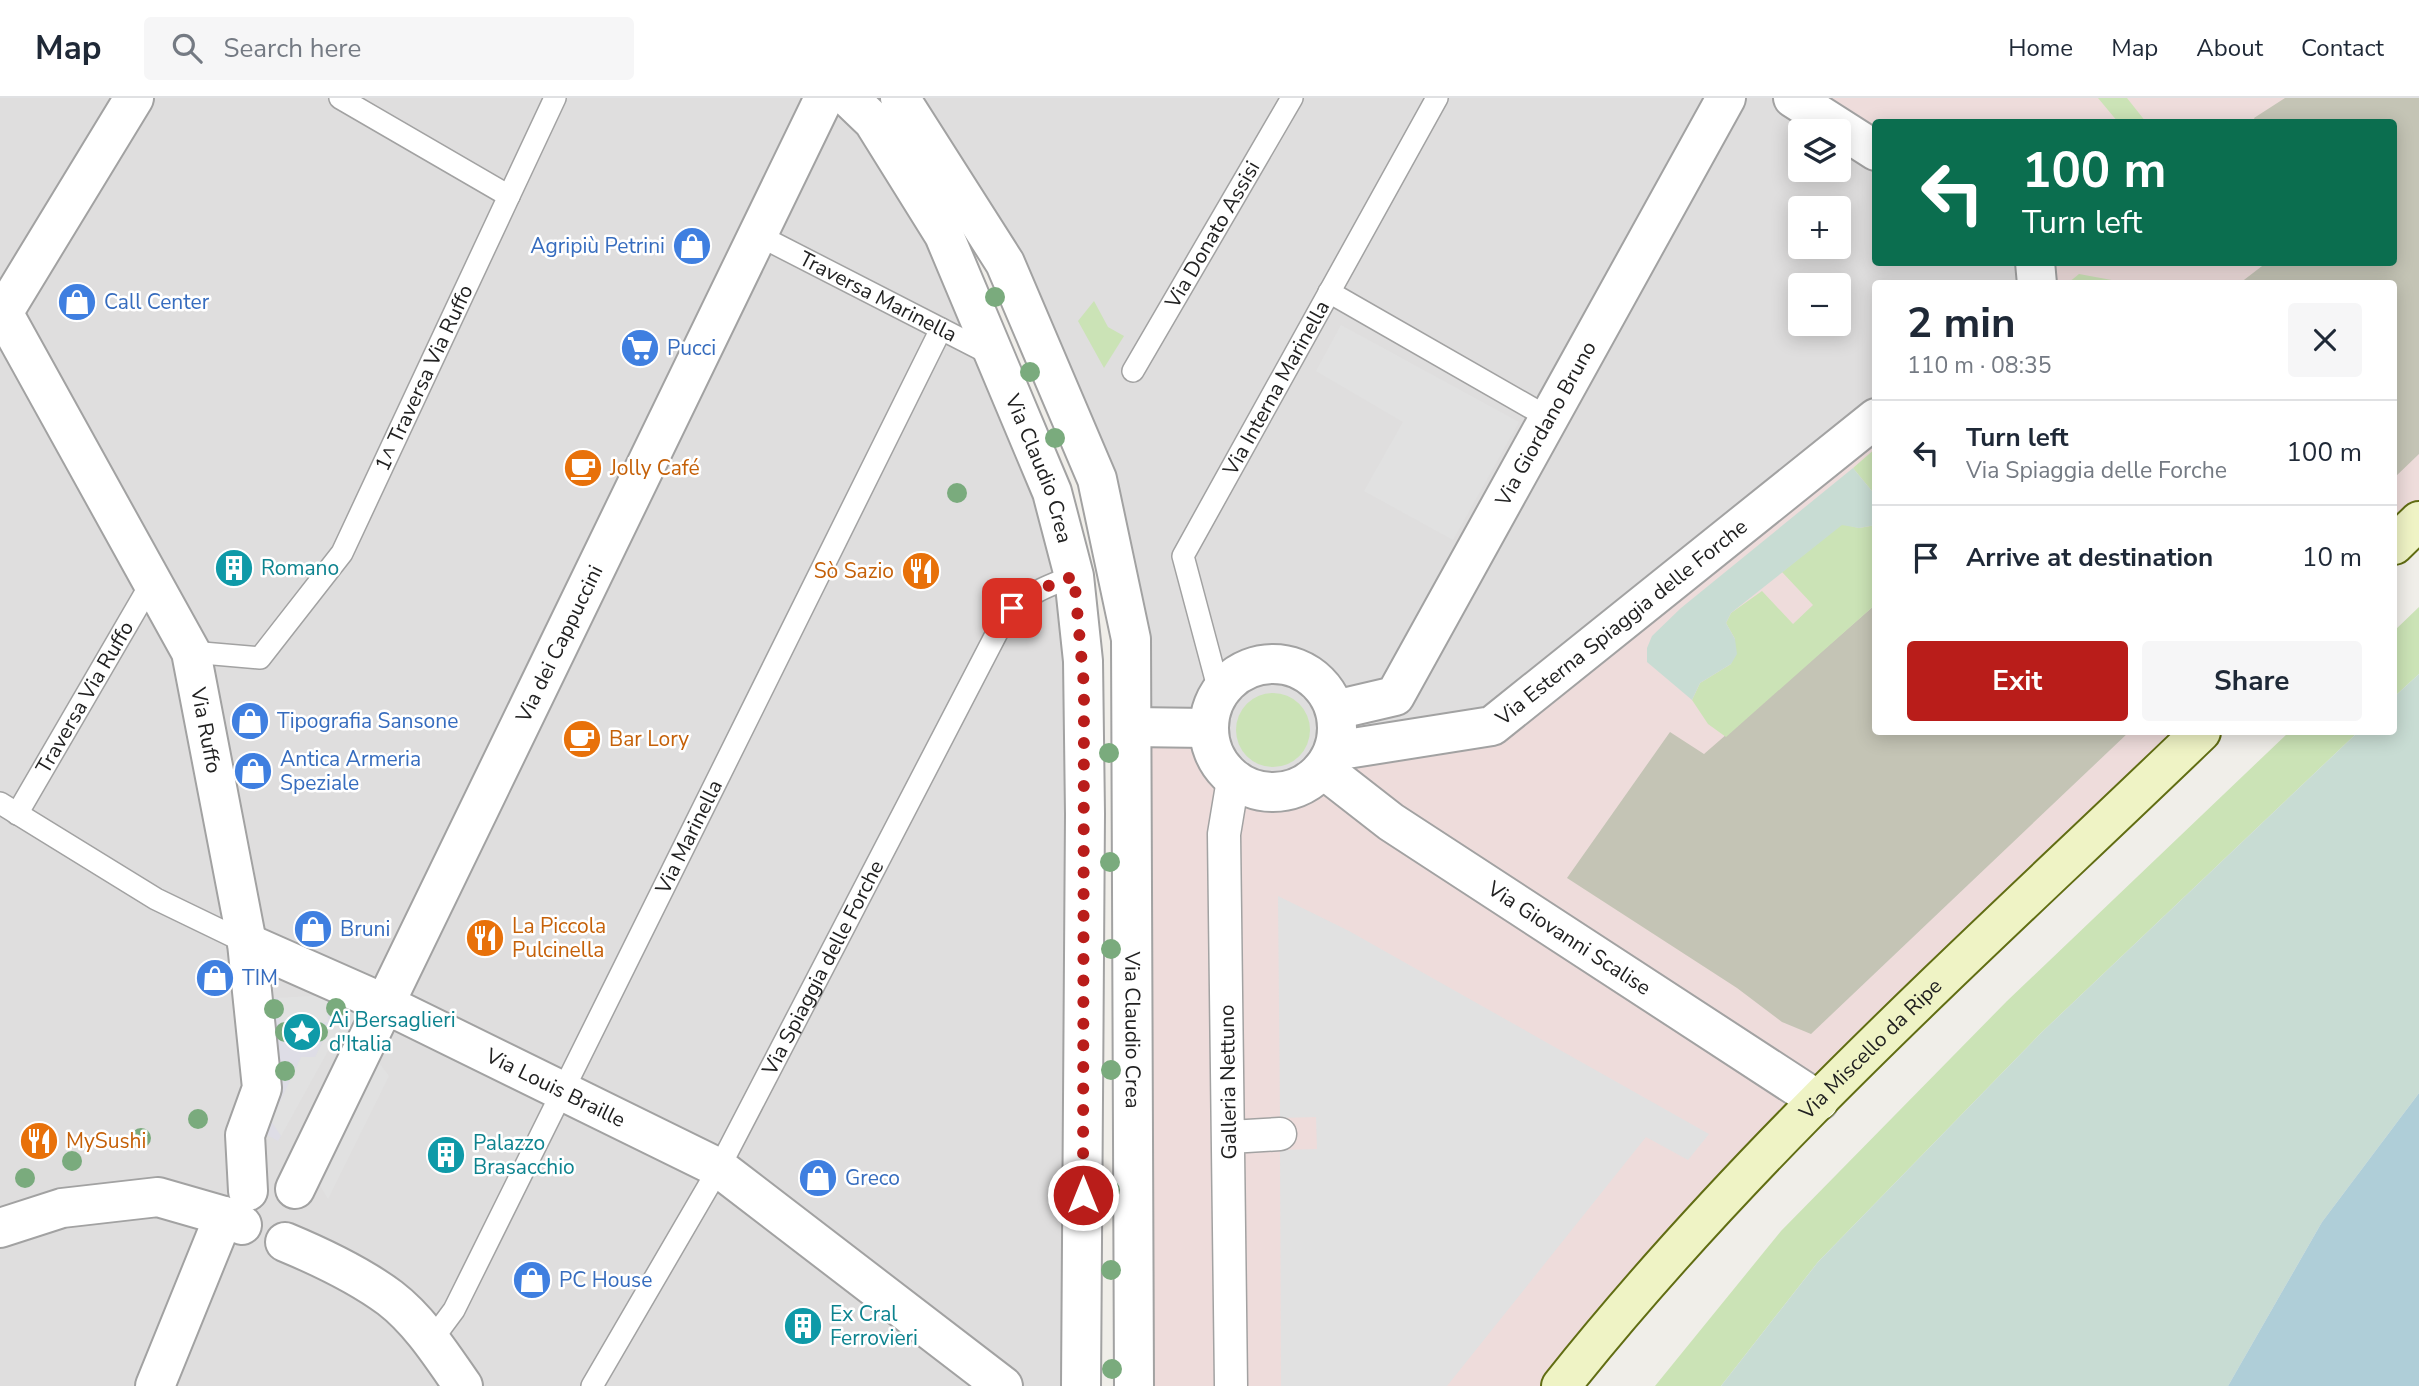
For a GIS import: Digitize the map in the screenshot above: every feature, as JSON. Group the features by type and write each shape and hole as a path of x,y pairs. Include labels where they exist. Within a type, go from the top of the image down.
{"main road":[{"path":"2397,542 2419,521"},
{"name":"Via Miscello da Ripe","path":"1561,1386 1612,1322 1726,1196 1818,1101 2198,735"}],"street":[{"path":"1,313 134,98"},
{"name":"Via dei Cappuccini","path":"295,1189 824,98"},
{"name":"Via Claudio Crea","path":"849,98 873,121 944,235 1052,492 1074,576 1083,661 1085,814 1081,1386"},
{"name":"Via Claudio Crea","path":"900,98 1005,263 1097,479 1131,639 1134,1386"},
{"name":"Via Giordano Bruno","path":"1335,710 1395,696 1726,98"},
{"path":"1793,98 1872,147"},
{"name":"Via Ruffo","path":"1,313 191,652 247,943 262,1088 245,1135 238,1211"},
{"name":"Via Esterna Spiaggia delle Forche","path":"1328,760 1492,726 1872,421"},
{"path":"1273,663 1295,667 1310,675 1326,691 1335,710 1338,729 1328,760 1306,784 1276,793 1253,791 1233,780 1214,758 1207,728 1212,705 1220,691 1236,674 1257,665 1273,663"},
{"path":"1132,727 1207,728"},
{"name":"Via Giovanni Scalise","path":"1328,760 1391,822 1818,1101"},
{"name":"Galleria Nettuno","path":"1231,1386 1230,1137 1224,834 1233,780"},
{"name":"Via Louis Braille","path":"247,943 385,1004 719,1168 1003,1386"},
{"path":"1230,1137 1280,1134"},
{"path":"0,1228 62,1208 158,1197 238,1211 257,1241 271,1244 285,1242 296,1234 304,1217 302,1201 295,1189 272,1180 256,1184 238,1211 155,1386"},
{"path":"285,1242 325,1259 391,1299 431,1341 463,1386"}],"lane":[{"path":"340,98 509,196 555,98"},
{"name":"Via Donato Assisi","path":"1133,371 1292,98"},
{"name":"Via Interna Marinella","path":"1220,691 1183,556 1437,98"},
{"name":"1^ Traversa Via Ruffo","path":"191,652 260,658 342,554 509,196"},
{"name":"Traversa Marinella","path":"758,235 996,358"},
{"path":"1329,292 1549,418"},
{"name":"Via Marinella","path":"431,1341 454,1310 940,329"},
{"name":"Via Spiaggia delle Forche","path":"592,1386 719,1168 1002,623 1012,608 1028,595 1074,576"},
{"name":"Traversa Via Ruffo","path":"9,809 153,580"},
{"name":"Via Louis Braille","path":"9,809 156,899 247,943"}],"shaded area":[{"path":"0,98 849,98 873,121 1074,576 1081,1386 0,1386"},
{"path":"900,98 1793,98 1826,119 1788,119 1788,182 1851,182 1851,135 1872,148 1872,266 2035,266 2037,280 1872,280 1872,421 1492,726 1276,794 1253,791 1132,727 1097,479"},
{"path":"1793,98 2419,98 2419,521 2397,542 2397,280 2037,280 2035,266 2397,266 2397,119 1872,119 1872,148 1851,135 1851,119 1826,119"},
{"path":"2285,98 2419,98 2419,454 2397,475 2397,280 2244,280 2262,266 2397,266 2397,119 2254,118"},
{"path":"1341,325 1519,422 1453,540 1364,491 1403,422 1316,371"},
{"path":"1872,421 1872,735 2198,735 1561,1386 1134,1386 1132,727 1207,728 1214,758 1233,780 1253,791 1276,794 1306,784 1323,769 1492,726"},
{"path":"1872,607 1872,735 2126,735 1811,1034 1782,1022 1737,988 1567,878 1670,732 1704,754"},
{"path":"1278,896 1349,931 1709,1134 1688,1160 1646,1137 1447,1386 1281,1386 1280,1150 1317,1149 1316,1117 1280,1118"},
{"path":"327,995 329,1022 280,1025 278,998"},
{"path":"327,995 348,1008 348,1012 345,1020 334,1018 315,1057 301,1057 271,1121 281,1136 278,1141 261,1132 269,999 278,998 280,1025 328,1022"},
{"path":"335,1018 345,1020 281,1136 270,1122 301,1057 315,1057"},
{"path":"373,1055 389,1076 328,1199 314,1175"}],"green space":[{"path":"2098,98 2127,98 2144,119 2116,119"},
{"path":"2079,274 2112,280 2072,280"},
{"path":"1094,301 1108,327 1124,336 1104,368 1078,321"},
{"path":"1872,451 1872,491 1853,468"},
{"path":"1853,468 1872,491 1872,526 1859,528 1842,525 1731,613 1726,623 1735,639 1737,654 1731,664 1700,683 1692,700 1647,662 1647,648 1652,636 1681,608"},
{"path":"1842,524 1859,528 1872,526 1872,608 1726,737 1708,724 1692,700 1700,683 1731,664 1735,639 1726,623 1731,613 1762,591 1793,624 1813,605 1782,572"},
{"path":"2419,607 2419,674 2397,694 2397,628"},
{"path":"2419,674 2419,1093 2322,1222 2228,1386 1721,1386 1818,1262 2041,1033 2355,735 2397,735 2397,694"},
{"path":"1273,693 1287,696 1299,704 1307,716 1310,730 1307,744 1299,756 1287,764 1273,767 1259,764 1247,756 1239,744 1236,730 1239,716 1247,704 1259,696"},
{"path":"2286,735 2355,735 2041,1033 1818,1262 1721,1386 1655,1386 1781,1231 2007,1001"}],"water":[{"path":"2419,1093 2419,1386 2228,1386 2322,1222"}],"place":[{"name":"Agripiù Petrini","path":"692,246"},
{"name":"Call Center","path":"77,302"},
{"name":"Pucci","path":"640,348"},
{"name":"Jolly Café","path":"583,468"},
{"name":"Romano","path":"234,568"},
{"name":"Sò Sazio","path":"921,571"},
{"name":"Tipografia Sansone","path":"250,721"},
{"name":"Bar Lory","path":"582,739"},
{"name":"Antica Armeria Speziale","path":"253,771"},
{"name":"Bruni","path":"313,929"},
{"name":"La Piccola Pulcinella","path":"485,938"},
{"name":"TIM","path":"215,978"},
{"name":"Ai Bersaglieri d'Italia","path":"302,1032"},
{"name":"MySushi","path":"39,1141"},
{"name":"Palazzo Brasacchio","path":"446,1155"},
{"name":"Greco","path":"818,1178"},
{"name":"PC House","path":"532,1280"},
{"name":"Ex Cral Ferrovieri","path":"803,1326"}],"route":[{"path":"1012,608 1028,595 1074,576 1084,686 1083,1195"}]}
